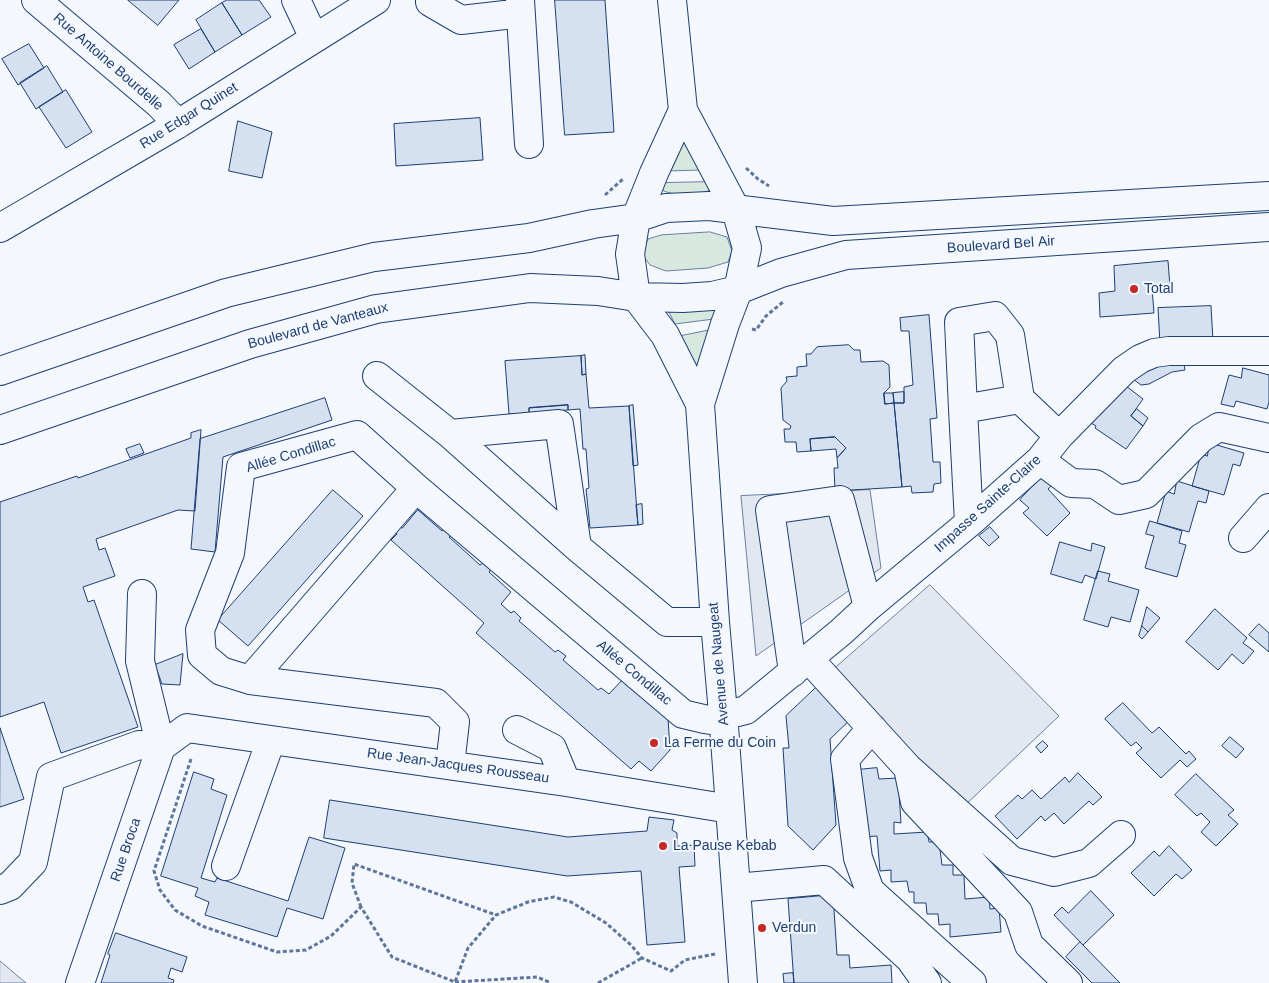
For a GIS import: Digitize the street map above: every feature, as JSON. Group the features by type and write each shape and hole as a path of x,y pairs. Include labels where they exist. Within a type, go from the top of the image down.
{"street":[{"name":"Rue Antoine Bourdelle","path":"36,0 159,104 178,124"},
{"path":"296,0 314,38"},
{"name":"Rue Edgar Quinet","path":"0,228 178,124 376,0"},
{"name":"Avenue de Naugeat","path":"672,0 683,110 736,210 748,248 738,290 700,404 743,983"},
{"path":"436,1 461,20 513,8 529,144"},
{"name":"Avenue de Naugeat","path":"683,110 636,218 630,254 636,296 665,335 700,404"},
{"path":"0,371 226,293 374,257 529,238 594,224 636,218 666,208 709,206 833,221 1269,196"},
{"name":"Boulevard Bel Air","path":"738,290 781,274 846,255 1269,227"},
{"name":"Boulevard de Vanteaux","path":"0,430 250,344 376,309 530,288 683,298 712,296 738,290"},
{"path":"969,523 959,322 995,316 1010,335 1020,399 1059,436"},
{"name":"Impasse Sainte-Claire","path":"724,718 746,710 969,523 1040,460 1059,436 1124,370 1140,359 1154,353 1169,351 1269,351"},
{"path":"377,376 450,434 577,547 667,622 715,622"},
{"path":"963,409 1020,399"},
{"path":"450,434 559,424 577,547"},
{"path":"1040,460 1071,483 1095,484 1119,500 1146,494 1201,438 1219,427 1269,438"},
{"name":"Allée Condillac","path":"450,765 455,722 436,703 250,680 221,671 202,655 200,630 230,553 241,468 357,435 416,488 683,714 704,719 724,718"},
{"path":"250,680 416,488"},
{"path":"868,607 840,500 770,510 801,665 872,728 908,768 1012,861 1054,872 1089,863 1121,835"},
{"path":"1243,538 1269,508"},
{"path":"142,594 140,661 161,746"},
{"path":"872,728 846,759 858,858 870,891 972,983"},
{"path":"0,890 10,886 33,862 51,778 139,745 161,746 194,729"},
{"name":"Rue Jean-Jacques Rousseau","path":"194,729 566,782 730,809"},
{"path":"517,730 552,748 566,782"},
{"path":"226,866 270,740"},
{"name":"Rue Broca","path":"80,983 161,746"},
{"path":"908,768 915,802 1018,912 1029,945 1068,983"},
{"path":"736,888 824,880 910,959 927,983"}],"path":[{"path":"756,330 766,316 784,301"},
{"path":"194,729 154,870 160,890 175,910 202,926 277,952 306,950 331,936 361,907"},
{"path":"496,915 354,864 352,882 361,907 392,957 455,982 537,977 551,983"},
{"path":"455,982 468,948 496,915 528,902 554,898 571,902 606,923 631,945 642,958 671,971 684,960 741,949"},
{"path":"598,983 642,958"}],"shaded area":[{"path":"680,127 700,170 666,171"},
{"path":"707,182 710,190 706,192 676,194 661,189 663,183"},
{"path":"710,232 727,237 732,251 728,262 708,268 666,271 650,265 642,254 648,239 661,235"},
{"path":"718,307 714,319 675,324 669,312"},
{"path":"711,330 702,368 693,368 681,336"},
{"path":"870,490 881,568 756,656 741,496"},
{"path":"930,585 1059,716 961,809 833,670"},
{"path":"0,961 26,983 0,983"}],"building":[{"path":"128,0 179,0 158,25"},
{"path":"227,0 259,0 271,17 242,35 222,3"},
{"path":"555,0 605,0 614,132 565,135"},
{"path":"222,3 242,35 215,52 196,20"},
{"path":"201,29 215,52 189,69 174,45"},
{"path":"29,44 44,68 18,85 2,59"},
{"path":"47,66 63,92 36,109 20,83"},
{"path":"66,90 92,132 66,148 39,107"},
{"path":"480,118 483,160 396,166 394,124"},
{"path":"238,121 272,132 262,178 229,171"},
{"name":"Total","path":"1168,261 1170,287 1152,288 1154,313 1100,317 1099,293 1115,291 1114,266"},
{"path":"1211,306 1213,341 1160,344 1158,308"},
{"path":"929,315 937,418 930,419 933,462 940,462 941,483 934,484 933,492 912,493 911,486 902,487 894,403 904,403 904,387 913,385 909,331 901,331 900,318"},
{"path":"849,345 854,350 860,350 861,362 883,361 889,365 890,387 884,393 885,404 894,403 902,487 835,491 834,468 838,468 837,458 846,448 835,437 810,439 811,451 797,452 796,442 785,442 784,429 790,429 791,426 783,420 781,388 787,381 786,377 797,376 797,367 807,366 806,354 811,354 817,347"},
{"path":"585,355 586,374 582,375 581,356"},
{"path":"581,356 582,375 586,374 589,408 629,406 638,525 590,528 586,489 589,488 586,449 583,449 580,409 568,410 568,405 529,408 529,413 509,414 505,361"},
{"path":"1183,358 1185,370 1172,372 1149,384 1141,385 1133,379 1159,360"},
{"path":"1243,368 1269,375 1269,402 1267,409 1236,401 1234,407 1221,404 1229,375 1241,378"},
{"path":"1126,386 1143,399 1131,416 1143,426 1126,449 1095,428 1096,426 1091,423"},
{"path":"904,392 904,403 894,403 893,393"},
{"path":"884,393 893,393 894,403 885,404"},
{"path":"325,398 332,420 223,457 215,552 191,549 200,439"},
{"path":"568,405 568,410 529,413 529,408"},
{"path":"633,405 638,465 633,466 629,406"},
{"path":"1137,409 1148,418 1143,426 1131,416"},
{"path":"201,430 195,511 178,510 96,539 99,550 105,548 115,576 83,587 88,602 94,600 138,727 61,753 44,702 0,717 0,502 77,476 78,478 191,438 191,433"},
{"path":"835,437 846,448 837,458 836,449 811,451 810,439"},
{"path":"1210,443 1244,453 1240,466 1233,464 1224,495 1192,486 1201,454 1207,456"},
{"path":"140,444 144,453 130,458 126,449"},
{"path":"1043,475 1053,484 1048,489 1070,513 1047,536 1023,513 1029,508 1020,500"},
{"path":"1177,481 1209,491 1206,503 1198,501 1189,532 1157,523 1166,491 1174,494"},
{"path":"333,490 363,516 248,646 218,620"},
{"path":"642,504 643,524 638,525 636,505"},
{"path":"418,510 442,531 444,528 452,535 449,537 480,565 483,563 491,569 489,572 511,592 501,604 511,613 514,611 521,618 519,621 555,652 558,650 566,656 563,660 598,690 601,688 609,694 624,678 668,718 670,750 651,771 639,761 631,769 476,633 484,623 391,540 397,534 395,531 400,526 402,528"},
{"path":"1150,521 1182,531 1179,543 1186,545 1177,577 1145,568 1154,536 1146,534"},
{"path":"990,527 999,537 989,546 979,536"},
{"path":"1060,542 1091,551 1092,543 1105,547 1096,579 1085,575 1082,583 1051,574"},
{"path":"1098,571 1110,574 1108,581 1139,590 1130,622 1111,617 1108,627 1084,620"},
{"path":"1147,607 1160,618 1148,632 1142,626"},
{"path":"1215,609 1247,638 1243,643 1254,651 1243,664 1232,654 1218,670 1186,642"},
{"path":"1259,624 1269,633 1269,652 1249,635"},
{"path":"1142,626 1148,632 1142,639 1139,636"},
{"path":"183,654 180,685 162,684 155,665"},
{"path":"820,684 853,717 830,739 836,825 813,850 788,826 783,748 789,748 786,716"},
{"path":"1123,703 1152,733 1159,727 1186,754 1189,751 1196,759 1187,767 1180,760 1161,778 1136,753 1142,748 1136,742 1131,746 1105,719"},
{"path":"0,728 24,799 0,807"},
{"path":"1230,737 1244,749 1236,758 1222,746"},
{"path":"1043,741 1048,746 1041,753 1036,747"},
{"path":"877,768 879,779 898,778 901,823 894,822 894,834 927,832 929,842 939,842 942,865 953,865 953,875 964,875 965,899 989,897 990,909 999,908 1001,932 950,937 950,924 939,925 938,914 927,914 926,903 914,903 914,892 909,892 907,881 891,882 891,870 880,871 877,836 862,837 857,770"},
{"path":"194,772 214,779 211,789 227,795 201,878 215,882 217,878 288,901 309,837 345,848 323,919 287,908 277,937 205,915 209,902 195,896 198,888 161,876"},
{"path":"1078,773 1102,797 1093,805 1089,801 1064,824 1054,813 1045,821 1041,816 1017,839 995,816 1018,795 1022,799 1032,790 1041,799 1065,777 1069,782"},
{"path":"1196,774 1234,810 1228,815 1238,824 1216,846 1201,832 1210,822 1201,813 1197,816 1175,795"},
{"path":"330,800 568,837 647,831 649,817 674,820 672,830 677,833 677,846 694,845 695,866 679,867 685,942 647,945 641,871 567,876 324,838"},
{"path":"1169,846 1192,870 1182,879 1176,874 1154,896 1131,873 1154,851 1159,856"},
{"path":"1091,891 1114,915 1083,945 1054,915 1062,907 1068,913"},
{"path":"833,895 837,955 849,955 850,968 891,965 892,983 794,983 788,899"},
{"path":"116,933 187,957 182,972 171,968 168,978 174,980 173,983 101,983 110,955 108,954"},
{"path":"1080,942 1120,983 1092,983 1066,957"},
{"path":"793,973 794,983 784,983 783,974"}],"place":[{"name":"Total","path":"1134,289"},
{"name":"La Ferme du Coin","path":"654,743"},
{"name":"La Pause Kebab","path":"663,846"},
{"name":"Verdun","path":"762,928"}]}
